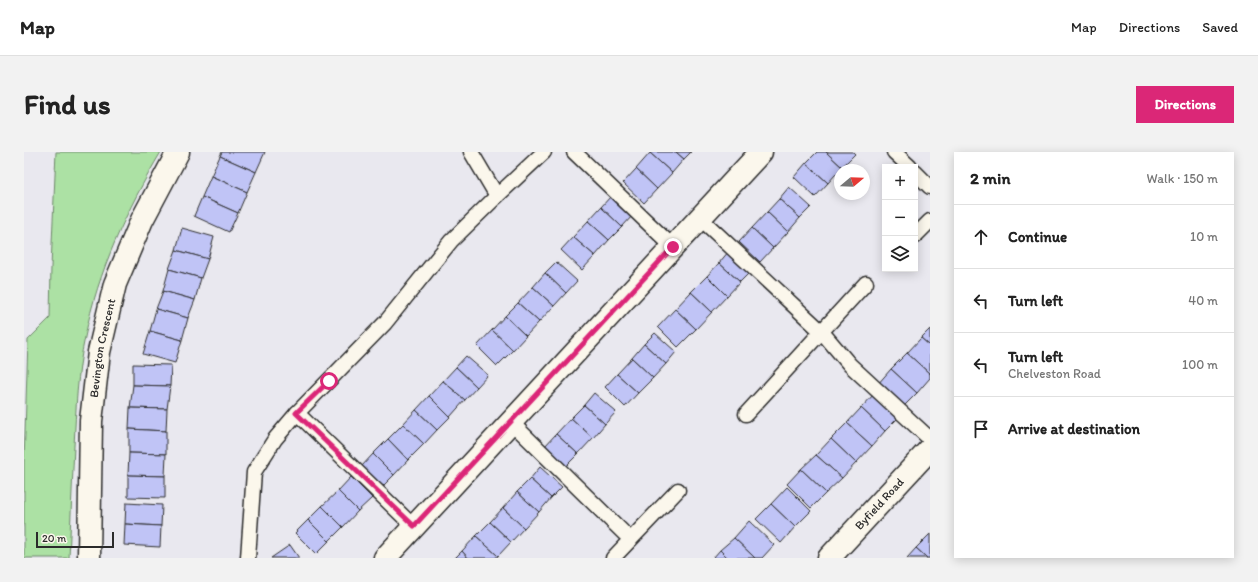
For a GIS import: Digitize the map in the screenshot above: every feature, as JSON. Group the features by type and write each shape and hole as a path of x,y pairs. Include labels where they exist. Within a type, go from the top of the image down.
{"street":[{"name":"Bevington Crescent","path":"89,558 91,421 98,352 115,284 142,220 178,152"},
{"path":"385,558 761,152"},
{"name":"Byfield Road","path":"829,558 930,449"}],"lane":[{"path":"471,152 497,196"},
{"path":"248,558 254,472 275,439 296,413 385,323 451,241 544,152"},
{"path":"574,152 673,247"},
{"path":"894,152 907,164"},
{"path":"918,175 930,187"},
{"path":"700,218 822,332 850,365 930,439"},
{"path":"918,233 930,221"},
{"path":"746,414 866,283"},
{"path":"296,413 414,526"},
{"path":"511,422 630,539"},
{"path":"613,558 678,490"}],"green space":[{"path":"56,152 161,152 125,218 115,241 98,288 85,337 80,364 76,405 69,558 24,558 24,463 28,340 50,318"}],"building":[{"path":"222,152 265,152 256,172 220,156"},
{"path":"676,152 684,159 672,173 650,153"},
{"path":"676,152 691,152 684,159"},
{"path":"817,152 826,152 839,164 834,164 834,176 828,183 806,163"},
{"path":"826,152 853,152 855,154 845,164 839,164"},
{"path":"650,153 672,173 657,189 636,169"},
{"path":"220,156 256,172 247,192 211,176"},
{"path":"806,163 828,183 815,197 794,177"},
{"path":"636,169 657,189 644,203 623,183"},
{"path":"211,176 247,192 238,213 202,197"},
{"path":"789,187 811,207 800,218 779,199"},
{"path":"611,196 633,215 622,227 601,207"},
{"path":"202,197 238,213 229,232 194,216"},
{"path":"779,199 800,218 788,232 767,212"},
{"path":"601,207 622,227 609,240 588,221"},
{"path":"767,212 788,232 773,248 752,228"},
{"path":"588,221 609,240 595,256 573,237"},
{"path":"182,228 214,237 208,259 176,250"},
{"path":"752,228 773,248 760,262 739,242"},
{"path":"573,237 595,256 582,270 561,250"},
{"path":"176,250 208,259 201,278 169,269"},
{"path":"729,251 751,271 740,282 719,263"},
{"path":"556,262 577,281 566,293 545,273"},
{"path":"719,263 740,282 727,296 707,276"},
{"path":"169,269 201,278 195,300 163,291"},
{"path":"545,273 566,293 554,306 533,287"},
{"path":"707,276 727,296 712,312 691,292"},
{"path":"533,287 554,306 539,322 518,303"},
{"path":"163,291 195,300 188,318 156,309"},
{"path":"691,292 712,312 696,329 675,309"},
{"path":"518,303 539,322 526,336 505,316"},
{"path":"156,309 188,318 182,340 150,331"},
{"path":"675,309 696,329 678,347 658,327"},
{"path":"505,316 526,336 513,350 492,330"},
{"path":"930,329 930,346 921,338"},
{"path":"492,330 513,350 497,366 477,346"},
{"path":"150,331 182,340 175,363 143,354"},
{"path":"655,333 676,352 666,364 644,344"},
{"path":"921,338 930,346 930,374 907,353"},
{"path":"644,344 666,364 653,378 632,358"},
{"path":"907,353 930,374 930,378 917,393 891,369"},
{"path":"466,356 488,375 477,387 456,367"},
{"path":"632,358 653,378 638,393 617,374"},
{"path":"133,364 171,365 170,386 133,385"},
{"path":"456,367 477,387 465,400 443,381"},
{"path":"891,369 917,393 902,408 877,385"},
{"path":"617,374 638,393 625,407 605,387"},
{"path":"443,381 465,400 450,417 429,396"},
{"path":"133,385 170,386 167,409 130,408"},
{"path":"594,393 616,412 605,424 584,405"},
{"path":"875,393 900,416 885,431 861,408"},
{"path":"429,396 450,417 437,430 416,410"},
{"path":"584,405 605,424 593,438 571,418"},
{"path":"130,408 167,409 166,431 129,429"},
{"path":"861,408 885,431 872,446 847,423"},
{"path":"416,410 437,430 424,444 403,424"},
{"path":"571,418 593,438 578,454 556,434"},
{"path":"847,423 872,446 856,463 831,439"},
{"path":"403,424 424,444 408,460 388,439"},
{"path":"129,429 166,431 166,454 129,453"},
{"path":"556,434 578,454 565,467 544,447"},
{"path":"388,439 408,460 394,475 373,454"},
{"path":"831,439 856,463 842,478 816,455"},
{"path":"129,453 166,454 165,476 128,475"},
{"path":"373,454 394,475 382,487 361,467"},
{"path":"816,455 842,478 826,493 801,469"},
{"path":"540,467 562,487 551,498 530,479"},
{"path":"801,469 826,493 811,508 787,484"},
{"path":"128,475 165,476 165,498 128,497"},
{"path":"351,477 372,498 358,511 338,491"},
{"path":"530,479 551,498 539,512 517,492"},
{"path":"787,487 811,511 795,527 771,504"},
{"path":"338,491 358,511 343,527 322,506"},
{"path":"517,492 539,512 524,528 503,508"},
{"path":"126,503 162,505 161,526 125,524"},
{"path":"771,504 795,527 781,543 756,519"},
{"path":"322,506 343,527 329,541 308,520"},
{"path":"503,508 524,528 511,542 490,522"},
{"path":"308,520 329,541 316,554 295,533"},
{"path":"749,521 774,545 762,558 755,558 734,538"},
{"path":"490,522 511,542 498,556 476,536"},
{"path":"125,524 161,526 160,547 124,545"},
{"path":"930,534 930,558 927,558 916,548"},
{"path":"476,536 498,556 495,558 468,558 462,551"},
{"path":"734,538 755,558 728,558 720,550"},
{"path":"290,545 299,558 271,558"},
{"path":"916,548 927,558 907,558"},
{"path":"720,550 728,558 713,558"},
{"path":"462,551 468,558 455,558"}],"route":[{"path":"329,381 296,413 414,526 673,247"}]}
